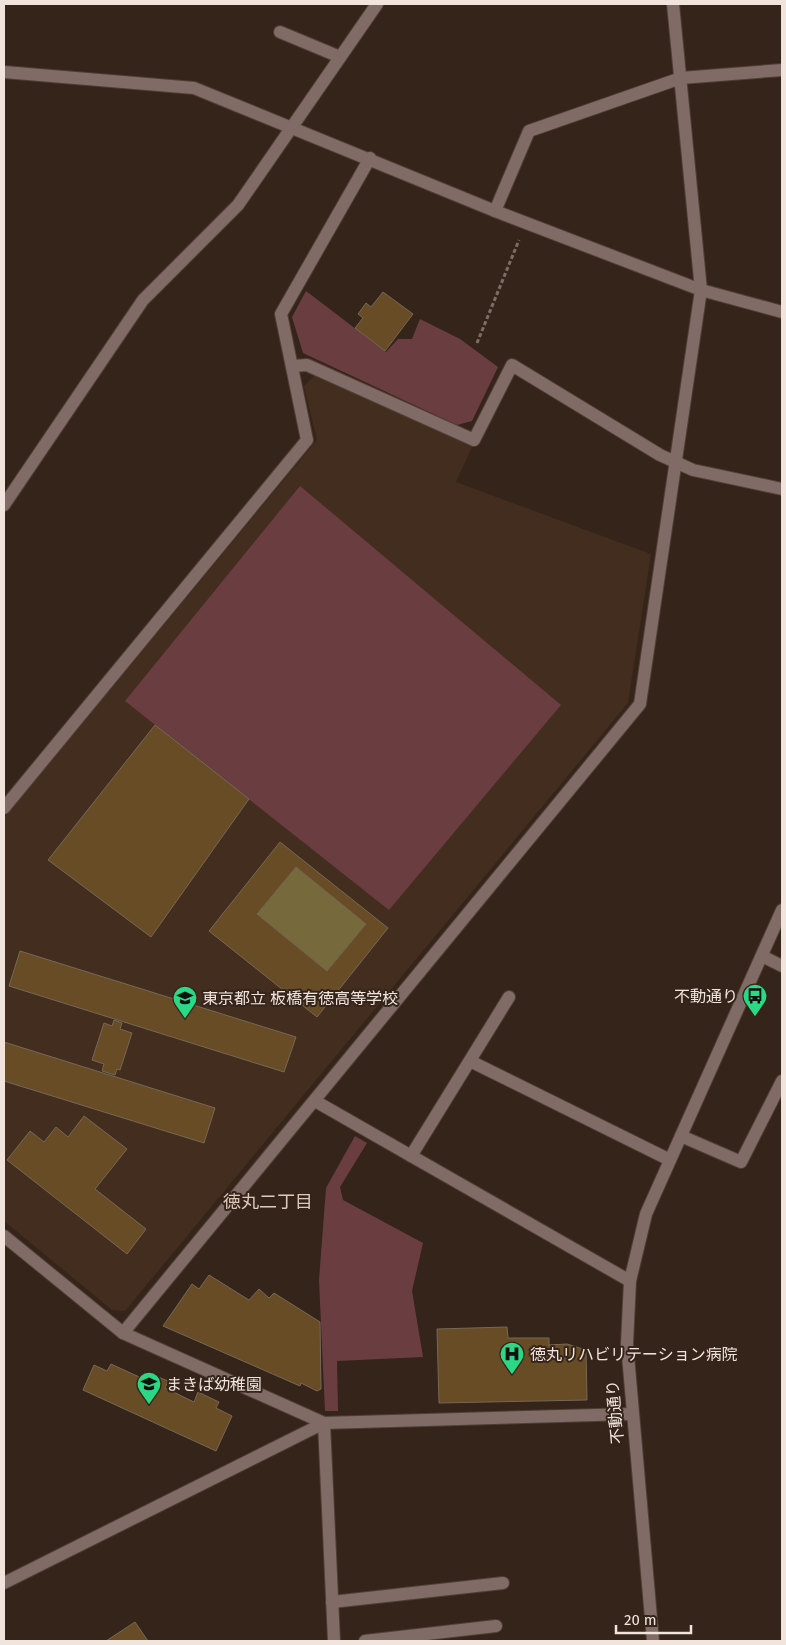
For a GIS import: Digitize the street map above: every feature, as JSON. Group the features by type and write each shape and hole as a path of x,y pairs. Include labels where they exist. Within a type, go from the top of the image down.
{"street":[{"path":"4,506 143,300 238,205 290,126 377,4"},
{"path":"123,1333 640,704 701,290 673,4"},
{"path":"280,32 340,57"},
{"path":"495,211 529,131 681,78 782,70"},
{"path":"4,72 194,88 370,158 525,223 701,290 782,312"},
{"path":"4,808 307,440 281,314 370,158"},
{"path":"292,366 307,365 474,440 512,365 675,462 693,470 782,488"},
{"name":"不動通り","path":"653,1641 631,1414 627,1344 630,1281 646,1214 782,910"},
{"path":"762,956 782,966"},
{"path":"411,1156 508,998"},
{"path":"470,1061 670,1160"},
{"path":"681,1136 741,1162 782,1081"},
{"path":"315,1101 630,1281"},
{"path":"4,1236 123,1333 324,1423"},
{"path":"4,1581 324,1423 631,1414"},
{"path":"324,1423 334,1641"},
{"path":"332,1602 503,1583"},
{"path":"365,1641 496,1626"}],"path":[{"path":"477,343 525,223"}],"shaded area":[{"path":"306,291 386,352 398,339 412,339 420,319 460,339 498,367 472,421 457,425 303,353 292,317"},
{"name":"東京都立 板橋有徳高等学校","path":"316,374 472,447 456,482 651,554 628,703 125,1311 112,1310 4,1221 4,818 317,440 304,386"},
{"path":"300,486 561,705 389,910 125,701"},
{"path":"296,867 366,924 327,971 257,914"},
{"path":"355,1136 367,1143 340,1187 343,1200 423,1243 412,1291 423,1357 337,1361 338,1411 325,1411 319,1280 326,1188"}],"building":[{"path":"383,292 413,314 385,351 355,328 363,318 358,314 366,303 371,307"},
{"path":"155,725 249,799 151,937 48,860"},
{"path":"280,842 388,928 317,1017 209,931","holes":["296,867 366,924 327,971 257,914"]},
{"path":"20,951 296,1037 284,1072 9,986"},
{"path":"114,1020 122,1023 120,1029 132,1033 120,1070 117,1069 115,1075 102,1071 104,1064 92,1060 104,1023 112,1026"},
{"path":"4,1042 215,1108 204,1143 4,1081"},
{"path":"84,1116 127,1149 95,1189 146,1229 127,1254 7,1160 30,1131 44,1142 56,1127 68,1137"},
{"path":"209,1275 249,1300 259,1289 269,1298 274,1293 320,1322 321,1389 317,1391 301,1383 300,1386 163,1326 192,1284 199,1289"},
{"path":"507,1327 508,1338 549,1338 549,1345 567,1344 586,1350 587,1400 439,1403 437,1329"},
{"path":"111,1364 148,1381 151,1374 168,1381 165,1388 194,1402 198,1392 219,1402 216,1408 232,1416 216,1451 83,1390 94,1365 107,1371"},
{"path":"135,1622 148,1641 106,1641"}],"place":[{"name":"不動通り","path":"755,1017"},
{"name":"東京都立 板橋有徳高等学校","path":"185,1019"},
{"name":"徳丸リハビリテーション病院","path":"512,1375"},
{"name":"まきば幼稚園","path":"149,1405"}],"district":[{"name":"徳丸二丁目","path":"268,1202"}]}
